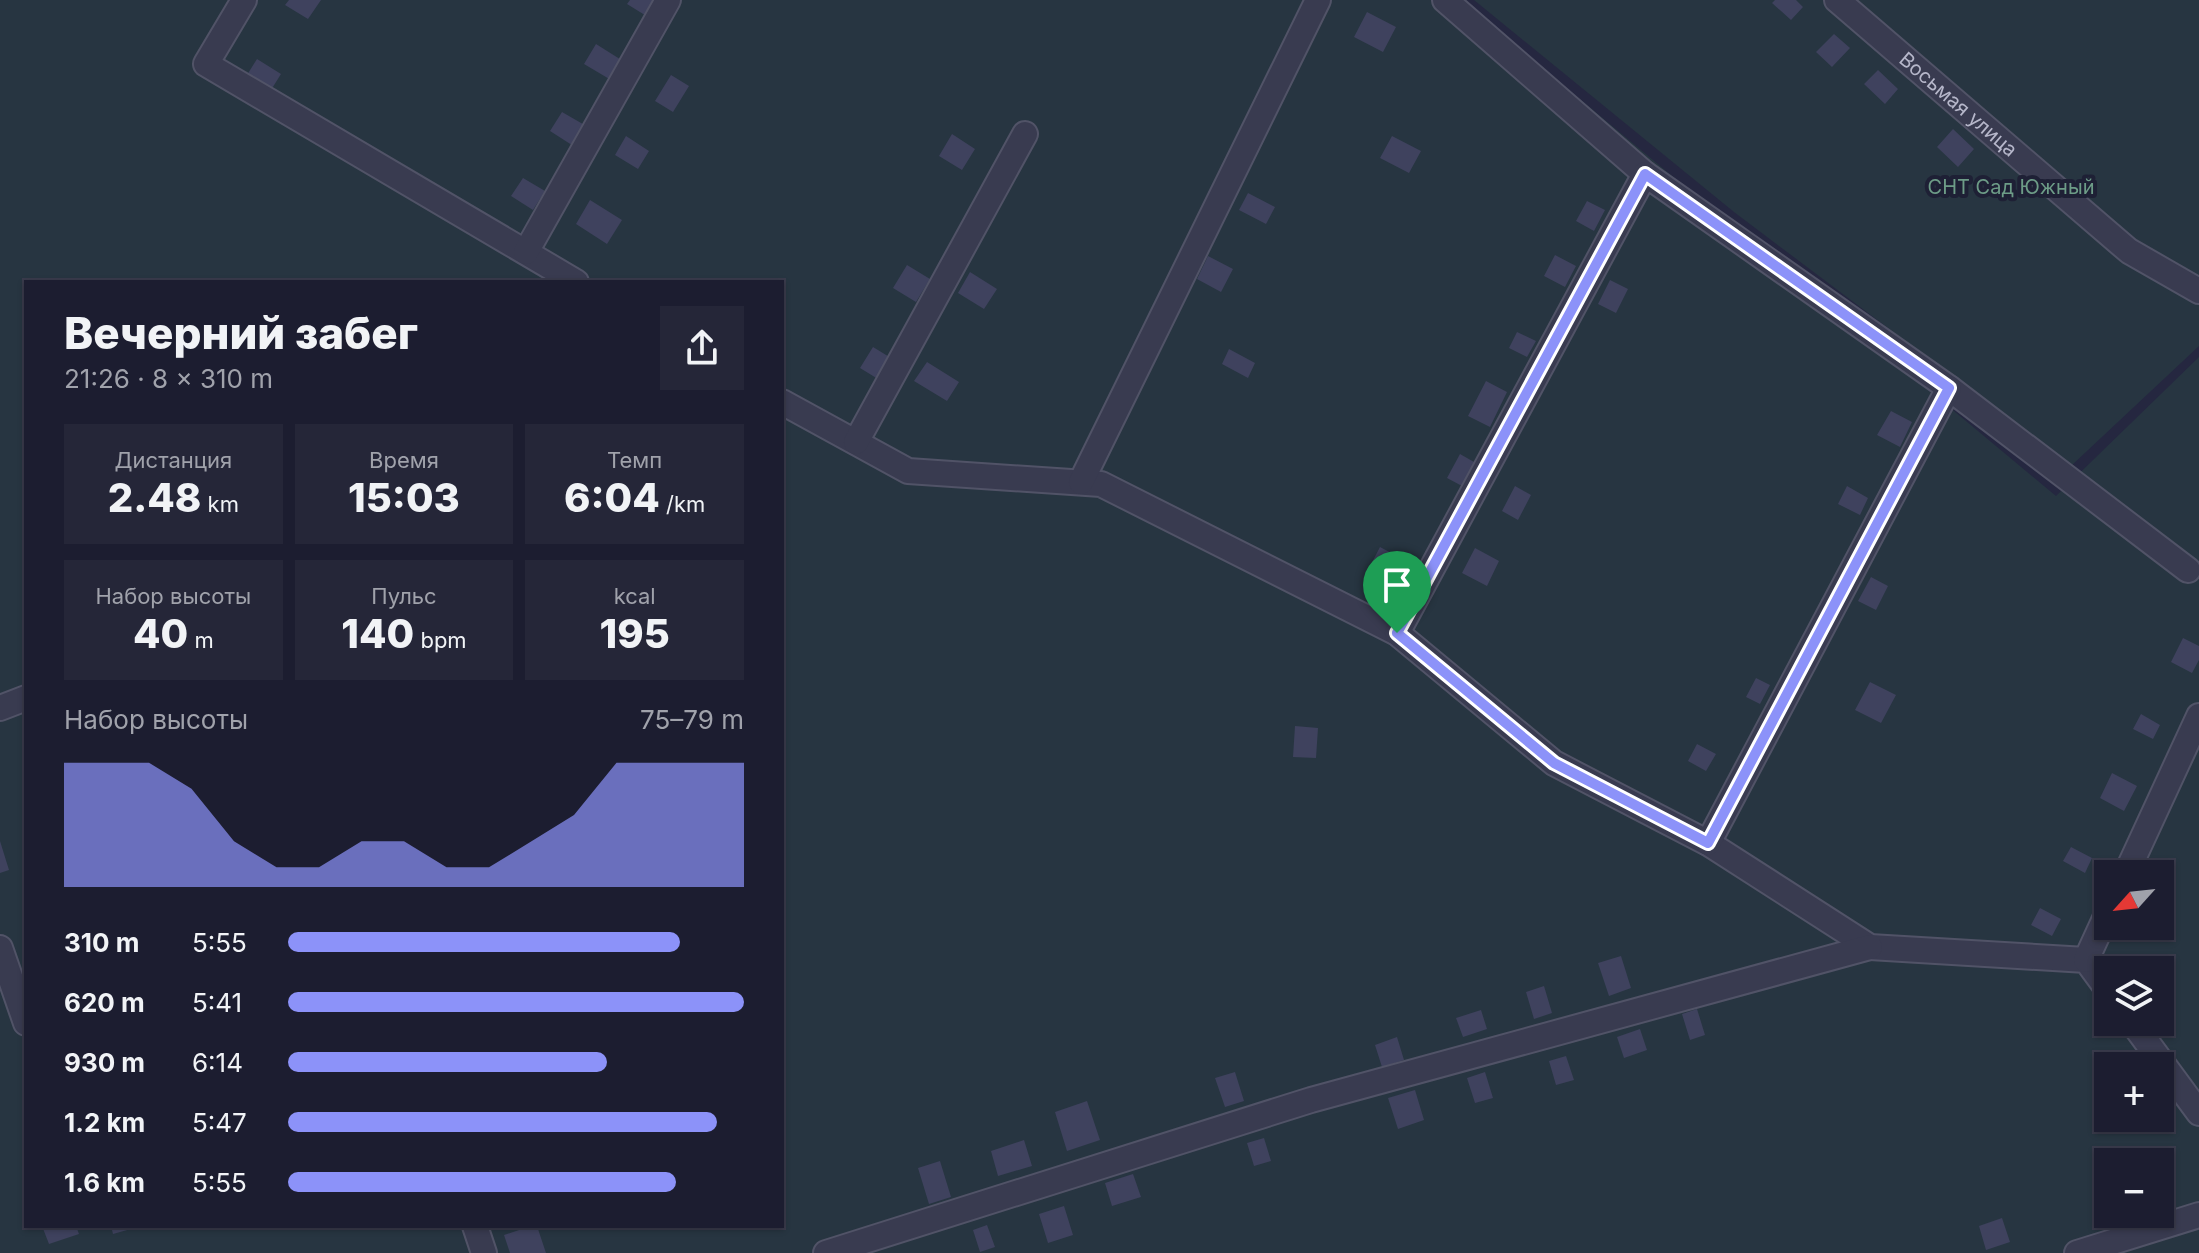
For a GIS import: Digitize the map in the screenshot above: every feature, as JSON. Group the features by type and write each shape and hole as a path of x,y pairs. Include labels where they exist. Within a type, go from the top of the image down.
{"street":[{"path":"244,0 206,64 573,280"},
{"path":"526,252 668,0"},
{"path":"1081,482 1318,0"},
{"path":"1445,0 1645,174 1949,388 2188,570"},
{"name":"Восьмая улица","path":"1837,0 2129,251 2199,291"},
{"path":"856,442 1025,134"},
{"path":"1397,633 1645,174"},
{"path":"1708,843 1949,388"},
{"path":"784,403 908,471 1101,484 1397,633 1554,763 1708,843 1870,947"},
{"path":"0,708 24,699"},
{"path":"2132,860 2199,716"},
{"path":"2086,960 2095,940"},
{"path":"826,1253 1311,1100 1870,947 2086,960"},
{"path":"0,948 24,1017"},
{"path":"2086,960 2094,971"},
{"path":"2142,1036 2199,1113"},
{"path":"2077,1253 2199,1215"},
{"path":"476,1228 484,1253"}],"green space":[{"path":"0,0 1461,0 2056,496 2199,357 2199,1253 0,1253"},
{"name":"СНТ Сад Южный","path":"1474,0 2199,0 2199,346 2071,466 1734,212"}],"building":[{"path":"289,0 321,0 308,19 285,5"},
{"path":"630,0 659,0 648,17 627,4"},
{"path":"1775,0 1796,0 1803,7 1791,20 1772,3"},
{"path":"1367,12 1396,27 1383,52 1354,37"},
{"path":"1834,34 1850,48 1832,67 1816,52"},
{"path":"596,44 623,61 611,80 584,64"},
{"path":"257,59 281,74 271,90 247,75"},
{"path":"1878,70 1898,89 1885,104 1864,84"},
{"path":"671,75 689,86 673,112 655,101"},
{"path":"562,112 588,127 575,147 550,131"},
{"path":"1953,129 1974,149 1958,167 1937,147"},
{"path":"952,134 975,149 962,170 939,156"},
{"path":"626,136 649,151 638,169 615,155"},
{"path":"1392,136 1421,151 1409,173 1380,158"},
{"path":"523,178 545,191 533,210 511,196"},
{"path":"1248,193 1275,207 1266,224 1239,210"},
{"path":"590,200 622,220 607,244 576,224"},
{"path":"1587,201 1605,210 1594,231 1576,221"},
{"path":"1555,255 1576,266 1565,287 1544,276"},
{"path":"1208,256 1233,269 1221,292 1197,279"},
{"path":"907,265 930,279 916,302 893,288"},
{"path":"970,272 997,289 984,309 958,293"},
{"path":"1610,280 1628,289 1616,313 1598,304"},
{"path":"1517,332 1536,341 1527,357 1509,348"},
{"path":"873,347 891,358 878,379 860,368"},
{"path":"1229,349 1255,363 1248,378 1222,364"},
{"path":"927,362 959,382 947,401 914,381"},
{"path":"1486,381 1507,392 1490,427 1468,416"},
{"path":"1891,411 1912,422 1900,447 1877,435"},
{"path":"1460,454 1474,462 1462,486 1447,478"},
{"path":"1515,486 1531,495 1518,520 1502,511"},
{"path":"1847,486 1868,498 1860,515 1838,504"},
{"path":"1380,547 1397,556 1383,584 1365,576"},
{"path":"1475,548 1499,561 1487,586 1462,573"},
{"path":"1871,577 1888,586 1876,610 1858,601"},
{"path":"2183,638 2199,646 2199,660 2192,673 2171,662"},
{"path":"1756,678 1770,685 1760,704 1746,697"},
{"path":"1870,682 1896,695 1881,723 1855,710"},
{"path":"2141,714 2160,725 2153,739 2133,729"},
{"path":"1295,726 1318,728 1316,758 1293,757"},
{"path":"1697,744 1716,754 1706,771 1688,761"},
{"path":"2112,773 2137,786 2124,811 2100,798"},
{"path":"0,841 9,870 0,873"},
{"path":"2071,847 2092,858 2085,873 2063,861"},
{"path":"2040,908 2061,919 2052,936 2031,925"},
{"path":"1621,956 1631,988 1609,996 1598,963"},
{"path":"1544,986 1552,1013 1534,1019 1526,992"},
{"path":"1697,1009 1705,1035 1690,1040 1682,1014"},
{"path":"1481,1010 1487,1029 1463,1037 1456,1018"},
{"path":"1640,1029 1647,1050 1624,1058 1617,1037"},
{"path":"1397,1037 1404,1060 1382,1067 1375,1045"},
{"path":"1566,1056 1574,1080 1556,1085 1549,1061"},
{"path":"1235,1072 1244,1101 1225,1107 1215,1078"},
{"path":"1485,1072 1493,1098 1475,1103 1467,1078"},
{"path":"1415,1090 1424,1120 1398,1129 1388,1098"},
{"path":"1087,1101 1100,1140 1067,1151 1055,1112"},
{"path":"1264,1138 1271,1161 1254,1166 1247,1143"},
{"path":"1024,1140 1032,1166 998,1176 991,1151"},
{"path":"940,1161 951,1197 929,1204 918,1168"},
{"path":"1133,1174 1141,1197 1112,1206 1105,1183"},
{"path":"1064,1206 1073,1235 1048,1243 1039,1214"},
{"path":"2002,1218 2010,1242 1986,1250 1979,1226"},
{"path":"987,1225 995,1247 980,1252 973,1230"},
{"path":"43,1228 77,1228 79,1234 49,1244"},
{"path":"112,1228 134,1228 113,1234"},
{"path":"525,1228 538,1228 546,1253 510,1253 504,1235"}],"route":[{"path":"1645,174 1949,388 1708,843 1554,763 1397,633 1645,174"}]}
